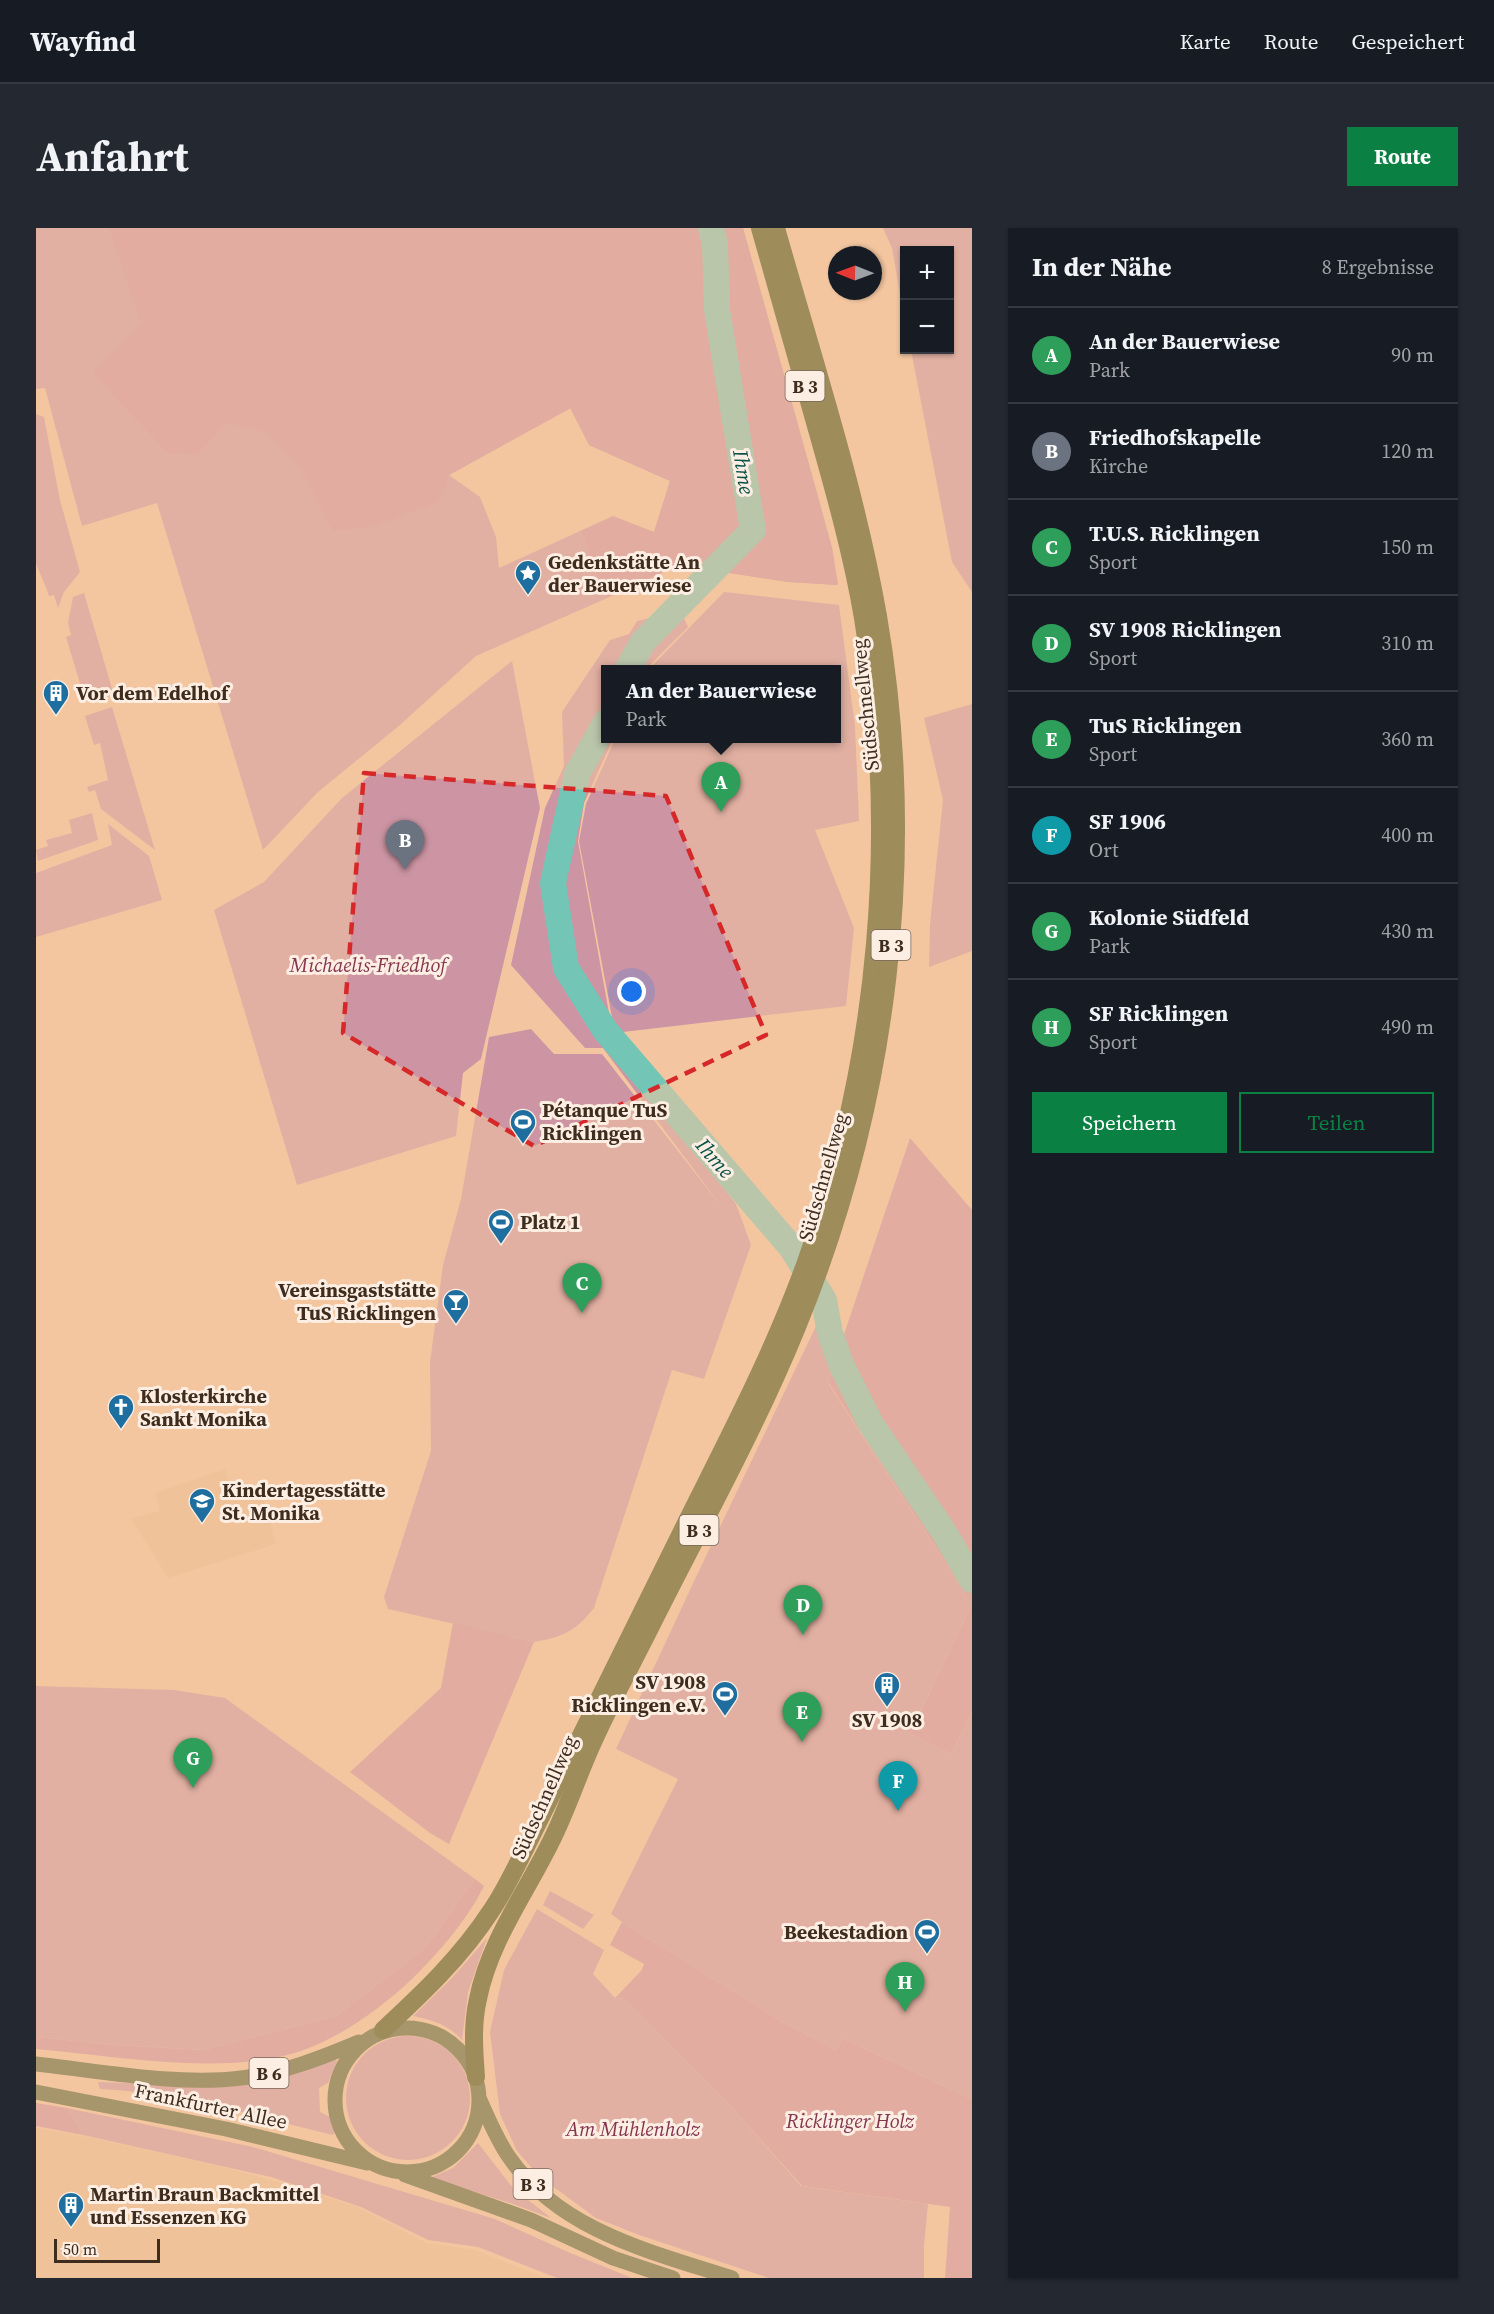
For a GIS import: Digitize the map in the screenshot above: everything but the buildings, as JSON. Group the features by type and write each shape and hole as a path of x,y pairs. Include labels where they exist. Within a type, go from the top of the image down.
{"highway":[{"name":"Südschnellweg","path":"760,228 855,543"},
{"name":"Südschnellweg","path":"476,2077 473,2043 478,1994 486,1967 510,1918 543,1860 596,1736 744,1441 813,1265 861,1055 876,941 879,887 879,778 870,616 855,543 776,228"},
{"name":"Südschnellweg","path":"376,2034 456,1958 493,1910 724,1445 792,1319"}],"main road":[{"name":"B 3","path":"396,2172 418,2172 438,2166 455,2154 469,2138 477,2118 479,2097 476,2077 467,2060 455,2045 439,2035 421,2029 376,2034 354,2050 343,2066 336,2084 335,2103 338,2122 347,2140 359,2154 375,2165 531,2220 613,2258 673,2278"},
{"name":"Frankfurter Allee","path":"36,2064 164,2078 239,2079 295,2067 376,2034"},
{"name":"Frankfurter Allee","path":"36,2092 226,2128 375,2165"},
{"name":"B 3","path":"479,2097 509,2158 524,2176 560,2207 592,2228 619,2240 732,2278"}],"highlighted area":[{"path":"364,773 666,796 766,1035 534,1146 343,1033"}],"shaded area":[{"name":"Kindertagesstätte St. Monika","path":"225,1469 232,1492 259,1484 276,1544 168,1578 131,1518 160,1511 155,1493"},
{"path":"36,2128 215,2165 293,2186 357,2207 427,2243 475,2250 545,2278 36,2278"}],"green space":[{"path":"36,228 743,228 832,548 838,585 788,582 729,573 701,561 686,562 656,575 654,532 670,481 589,445 570,408 449,475 480,497 496,537 499,568 580,531 605,599 476,656 400,725 318,792 263,850 157,503 82,526 45,388 36,389"},
{"path":"109,228 743,228 832,548 838,585 788,582 729,573 701,561 686,562 605,599 580,531 613,516 654,532 670,481 589,445 571,408 449,475 440,500 378,526 333,531 301,470 265,432 226,423 197,454 168,453 92,372 141,323"},
{"path":"883,228 972,228 972,592 952,562 912,354 954,354 954,246 900,246 900,294 892,248"},
{"path":"36,414 44,417 60,500 80,572 64,592 58,608 54,595 49,596 36,563"},
{"path":"724,592 839,605 855,726 859,821 815,830 854,928 846,1006 623,1032 613,1023 579,841 586,804 613,743 841,743 841,665 653,665"},
{"path":"84,593 113,692 85,700 66,637 71,635 68,623 73,597"},
{"path":"680,609 688,627 650,665 631,665 645,643"},
{"path":"665,615 639,642 625,665 601,665 601,721 573,774 549,883 563,969 610,1042 736,1204 751,1245 704,1379 672,1370 594,1608 575,1628 568,1632 534,1642 388,1609 384,1597 431,1451 430,1362 443,1265 461,1199 489,1037 531,1029 554,1054 602,1054 721,1206 603,1048 585,1048 511,965 545,808 564,766 562,712 610,640 629,634 637,621"},
{"name":"Michaelis-Friedhof","path":"512,661 540,808 481,1059 463,1073 456,1136 297,1185 214,910 264,882 342,798"},
{"path":"972,704 972,951 929,967 930,924 943,800 924,718"},
{"path":"112,707 155,850 101,809 95,790 89,792 87,787 108,780 100,743 94,745 85,716"},
{"path":"601,735 601,743 611,743 584,803 578,841 611,1024 621,1034 613,1038 569,966 556,882 580,774"},
{"path":"92,813 98,840 38,861 36,850 48,846 46,840 72,833 69,820"},
{"path":"108,824 149,856 162,900 36,937 36,873 112,845"},
{"path":"910,1138 972,1210 972,1604 828,1382"},
{"path":"817,1324 836,1356 828,1383 972,1604 910,1734 951,1754 972,1711 972,2099 842,2038 836,2050 786,2024 611,1914 678,1779 616,1749"},
{"path":"972,1604 972,1711 951,1754 910,1734"},
{"path":"453,1623 534,1642 449,1844 430,1833 350,1772 441,1688"},
{"path":"36,1686 174,1690 225,1698 475,1879 425,1948 336,2016 204,2050 115,2045 36,2037"},
{"path":"475,1879 484,1886 469,1912 452,1936 412,1979 373,2012 344,2031 314,2046 267,2059 235,2063 168,2062 36,2049 36,2037 115,2045 204,2050 336,2016 425,1948"},
{"path":"550,1891 594,1915 583,1929 543,1905"},
{"name":"Am Mühlenholz","path":"537,1909 604,1950 593,1974 615,1998 625,1999 735,2111 801,2186 928,2204 924,2278 769,2278 639,2235 596,2218 540,2177 517,2151 500,2114 490,2032 504,1970"},
{"name":"Ricklinger Holz","path":"622,1922 786,2024 836,2050 842,2038 972,2099 972,2278 945,2278 950,2207 802,2186 735,2111 625,1999 615,1998 641,1971 644,1964 610,1945"},
{"path":"487,1938 468,1992 462,2040 452,2030 440,2024 413,2016 453,1977"},
{"path":"408,2036 432,2041 452,2054 465,2074 470,2098 465,2122 452,2142 432,2155 408,2160 384,2155 364,2142 351,2122 346,2098 351,2074 364,2054 384,2041"},
{"path":"334,2059 337,2061 328,2083 319,2088 320,2112 330,2117 335,2132 333,2135 188,2100 100,2089 98,2082 214,2086"},
{"path":"36,2103 67,2108 83,2135 36,2126"},
{"path":"67,2108 253,2147 495,2219 632,2278 557,2278 478,2247 428,2240 361,2207 271,2177 83,2135"},
{"path":"478,2143 513,2188 551,2218 430,2178 453,2168"}],"waterway":[{"name":"Ihme","path":"630,665 643,642 753,530 717,310 715,245 711,228"},
{"name":"Ihme","path":"601,731 577,774 553,883 566,968 605,1030 791,1247 824,1300 830,1333 841,1364 871,1424 944,1532 972,1580"}],"place":[{"name":"Gedenkstätte An der Bauerwiese","path":"528,596"},
{"name":"Vor dem Edelhof","path":"56,716"},
{"name":"An der Bauerwiese","path":"721,812"},
{"name":"Friedhofskapelle","path":"405,870"},
{"name":"Pétanque TuS Ricklingen","path":"523,1145"},
{"name":"Platz 1","path":"501,1245"},
{"name":"T.U.S. Ricklingen","path":"582,1313"},
{"name":"Vereinsgaststätte TuS Ricklingen","path":"456,1325"},
{"name":"Klosterkirche Sankt Monika","path":"121,1430"},
{"name":"Kindertagesstätte St. Monika","path":"202,1524"},
{"name":"SV 1908 Ricklingen","path":"803,1635"},
{"name":"SV 1908","path":"887,1708"},
{"name":"SV 1908 Ricklingen e.V.","path":"725,1717"},
{"name":"TuS Ricklingen","path":"802,1742"},
{"name":"Kolonie Südfeld","path":"193,1788"},
{"name":"SF 1906","path":"898,1811"},
{"name":"Beekestadion","path":"927,1955"},
{"name":"SF Ricklingen","path":"905,2012"},
{"name":"Martin Braun Backmittel und Essenzen KG","path":"71,2228"}]}
